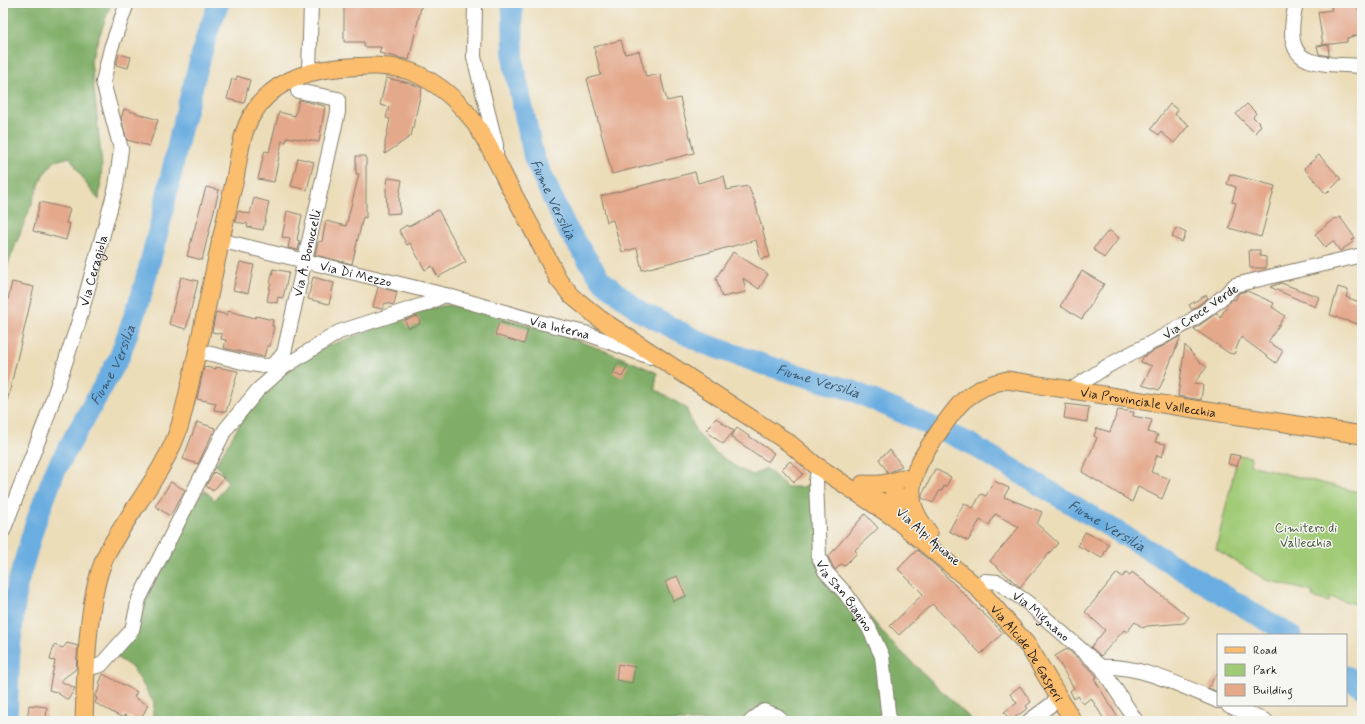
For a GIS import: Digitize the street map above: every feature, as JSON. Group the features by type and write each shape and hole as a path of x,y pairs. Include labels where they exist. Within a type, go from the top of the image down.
{"main road":[{"path":"84,721 86,669 90,626 98,579 105,559 168,452 179,428 196,352 203,328 220,240 238,165 240,146 251,116 274,89 309,72 368,67 388,67 415,73 441,87 471,118 496,160 558,279 572,296 600,319 796,449 842,483 891,510"},
{"name":"Via Provinciale Vallecchia","path":"920,463 948,419 964,400 990,383 1008,380 1362,435"},
{"name":"Via Alpi Apuane","path":"796,449 824,460 863,484 891,510 928,538 977,587"},
{"path":"863,484 879,485 894,482 920,463"},
{"path":"920,463 912,494 915,510 928,538"},
{"path":"891,510 894,482"},
{"path":"891,510 912,494"},
{"name":"Via Alcide De Gasperi","path":"977,587 1025,642 1073,721"}],"street":[{"name":"Via Ceragiola","path":"3,531 46,420 73,339 116,187 121,149 103,82 111,48 127,3"},
{"path":"309,72 311,3"},
{"path":"475,3 474,57 496,145 496,160"},
{"path":"1296,3 1291,27 1294,47 1301,55 1310,62 1319,64 1362,66"},
{"name":"Via A. Bonuccelli","path":"196,352 206,352 261,367 272,365 284,353 338,112 338,99 298,91"},
{"name":"Via Di Mezzo","path":"220,240 445,295"},
{"name":"Via Croce Verde","path":"1072,389 1106,367 1142,349 1190,320 1223,298 1235,285 1361,257"},
{"path":"86,669 101,665 132,630 139,599 225,430 258,390 284,367 339,332 426,304 445,295"},
{"name":"Via Interna","path":"445,295 539,322 585,333 672,366"},
{"name":"Via San Biagino","path":"819,467 816,481 819,557 825,571 846,594 869,628 882,656 889,721"},
{"name":"Via Mignano","path":"977,587 985,581 998,582 1028,603 1102,667 1136,721"},
{"path":"1102,667 1115,666 1149,674 1217,701"},
{"path":"1028,721 1060,698"},
{"path":"1230,706 1266,721"},
{"path":"751,721 764,711 778,716 781,721"}],"green space":[{"path":"3,3 111,3 91,60 102,166 99,200 89,188 70,157 55,161 43,175 3,277"},
{"path":"449,305 502,317 555,333 607,352 657,373 655,389 686,408 696,432 715,452 739,469 753,475 766,468 787,487 802,487 819,483 824,562 890,641 973,721 152,721 154,703 133,668 116,657 193,507 204,490 215,500 228,482 216,464 252,404 282,375 323,348 426,309"},
{"name":"Cimitero di Vallecchia","path":"1238,455 1251,457 1250,465 1362,493 1362,606 1330,597 1329,602 1312,597 1313,592 1266,580 1216,549"}],"building":[{"path":"344,3 422,3 409,60 379,53 381,47 364,47 364,42 344,42"},
{"path":"1330,3 1356,3 1362,18 1362,34 1347,38 1347,42 1323,45 1318,12 1332,10"},
{"path":"621,40 625,54 639,51 646,77 660,74 667,101 680,98 694,153 612,174 587,79 601,75 594,47"},
{"path":"1328,45 1329,56 1319,54 1317,46"},
{"path":"119,54 131,57 128,68 116,65"},
{"path":"237,76 250,80 244,103 227,99 232,78 236,80"},
{"path":"386,78 410,83 422,88 411,136 385,154 385,143 390,119 386,118 389,107 380,105"},
{"path":"299,100 325,106 319,142 287,137 286,142 282,141 274,182 258,179 264,153 265,151 269,152 279,112 295,116"},
{"path":"1170,104 1178,110 1175,114 1189,125 1174,143 1161,132 1159,135 1151,129"},
{"path":"1247,104 1256,113 1253,117 1261,125 1255,133 1236,114"},
{"path":"124,109 158,120 149,146 127,140 121,118"},
{"path":"1319,155 1341,179 1326,194 1304,168"},
{"path":"356,156 366,156 366,218 363,217 352,264 315,255 318,242 322,241 326,221 346,226 359,174 356,174"},
{"path":"298,158 314,162 307,190 291,186"},
{"path":"695,172 698,183 724,176 727,190 748,186 755,202 770,257 761,259 756,240 642,270 637,248 622,252 613,220 607,222 601,196"},
{"path":"1230,174 1275,186 1261,237 1229,228 1236,203 1232,202 1236,187 1227,184"},
{"path":"388,178 402,180 399,197 400,213 387,214 386,189"},
{"path":"206,187 219,190 202,260 187,256"},
{"path":"254,198 269,202 263,230 247,227 248,224 235,222 238,211 250,214"},
{"path":"40,202 70,209 66,223 70,224 66,240 33,231"},
{"path":"438,210 466,262 438,277 432,266 425,270 410,243 407,245 399,230 407,225 408,227"},
{"path":"287,211 302,215 297,240 300,241 298,250 288,248 290,238 282,237"},
{"path":"1340,217 1355,238 1352,240 1353,242 1340,251 1333,241 1325,247 1315,234 1335,218"},
{"path":"1176,228 1186,233 1182,242 1172,237"},
{"path":"1109,230 1119,238 1104,258 1093,249"},
{"path":"1249,250 1260,250 1260,256 1266,257 1266,268 1250,268"},
{"path":"733,252 768,274 759,289 743,278 746,292 722,297 716,278"},
{"path":"240,262 254,265 248,293 233,290"},
{"path":"273,269 289,272 283,298 278,297 277,303 267,301"},
{"path":"1082,271 1104,284 1082,319 1060,306"},
{"path":"181,277 198,281 186,329 169,324"},
{"path":"313,277 334,283 329,304 308,299"},
{"path":"12,282 34,287 7,402 3,402 3,321"},
{"path":"1281,283 1319,297 1315,307 1270,287"},
{"path":"378,287 397,292 394,305 385,303 382,309 373,307"},
{"path":"1338,287 1348,290 1346,297 1362,303 1362,325 1330,315"},
{"path":"1247,291 1274,303 1272,307 1285,316 1268,342 1283,351 1276,363 1241,337 1234,354 1229,353 1194,329 1217,313 1220,318 1228,304 1233,299 1235,300 1239,293"},
{"path":"1206,295 1208,298 1192,310 1189,305"},
{"path":"228,311 255,318 256,316 273,320 272,326 274,326 270,346 267,346 264,357 224,348 226,340 221,339 222,334 212,332 216,312 227,315"},
{"path":"418,316 420,324 408,328 405,320"},
{"path":"499,322 528,330 524,344 495,335"},
{"path":"1181,336 1159,390 1142,385 1152,366 1141,362 1143,357"},
{"path":"1185,345 1199,362 1207,367 1194,383 1203,385 1201,400 1178,396"},
{"path":"618,363 628,366 622,377 613,373"},
{"path":"204,367 216,369 216,367 238,371 226,412 214,410 216,403 197,399"},
{"path":"1066,404 1089,407 1087,422 1064,418"},
{"path":"1118,410 1134,412 1133,416 1152,420 1148,432 1158,435 1155,442 1166,444 1162,457 1157,455 1151,472 1170,479 1162,499 1138,487 1132,502 1082,472 1097,438 1094,436 1097,428 1110,432"},
{"path":"716,418 734,431 723,444 706,431"},
{"path":"197,422 215,428 198,464 183,459"},
{"path":"737,428 774,453 768,462 731,437"},
{"path":"890,450 902,466 888,473 879,459"},
{"path":"1230,454 1240,456 1237,466 1228,464"},
{"path":"790,461 803,474 794,482 782,469"},
{"path":"935,469 951,477 946,487 944,486 942,491 940,490 933,503 922,498 922,495"},
{"path":"214,472 224,478 213,491 206,486"},
{"path":"994,481 1009,488 1004,497 1042,512 1037,524 1058,543 1020,587 990,561 1019,527 995,514 989,525 980,520 968,541 949,531 964,503 973,508 981,494 986,496"},
{"path":"171,482 185,490 170,516 155,506"},
{"path":"865,514 878,528 855,550 857,553 844,566 841,564 835,570 828,557"},
{"path":"1085,532 1109,544 1102,558 1078,546"},
{"path":"917,550 937,567 1003,633 981,654 932,604 899,635 890,626 923,594 898,569"},
{"path":"1132,572 1189,617 1184,623 1147,626 1143,628 1135,622 1127,632 1124,630 1101,656 1091,647 1105,630 1085,612 1117,573 1123,577 1126,573 1130,576"},
{"path":"677,576 686,596 673,601 665,582"},
{"path":"67,643 78,646 76,669 60,681 75,688 68,700 56,692 49,690 55,661 50,660 54,645 63,648"},
{"path":"1067,649 1097,677 1094,679 1120,721 1105,721 1091,698 1083,704 1078,696 1074,699 1070,691 1074,688 1055,656"},
{"path":"618,664 635,667 632,683 616,680"},
{"path":"103,674 137,692 134,697 148,705 140,721 124,715 123,718 95,703 97,698 95,697 101,685 99,684"},
{"path":"1217,674 1217,692 1208,688"},
{"path":"1020,686 1031,702 1026,706 1028,708 1010,721 1004,712 1017,703 1010,694"},
{"path":"29,705 47,707 46,721 27,721"}],"waterway":[{"name":"Fiume Versilia","path":"7,721 10,649 17,586 35,524 55,471 119,358 142,293 162,216 181,130 207,34 219,3"},
{"name":"Fiume Versilia","path":"512,3 514,67 534,158 566,227 601,280 641,312 705,344 765,365 851,390 969,443 1289,634"},
{"name":"Fiume Versilia","path":"1347,677 1362,688"}]}
